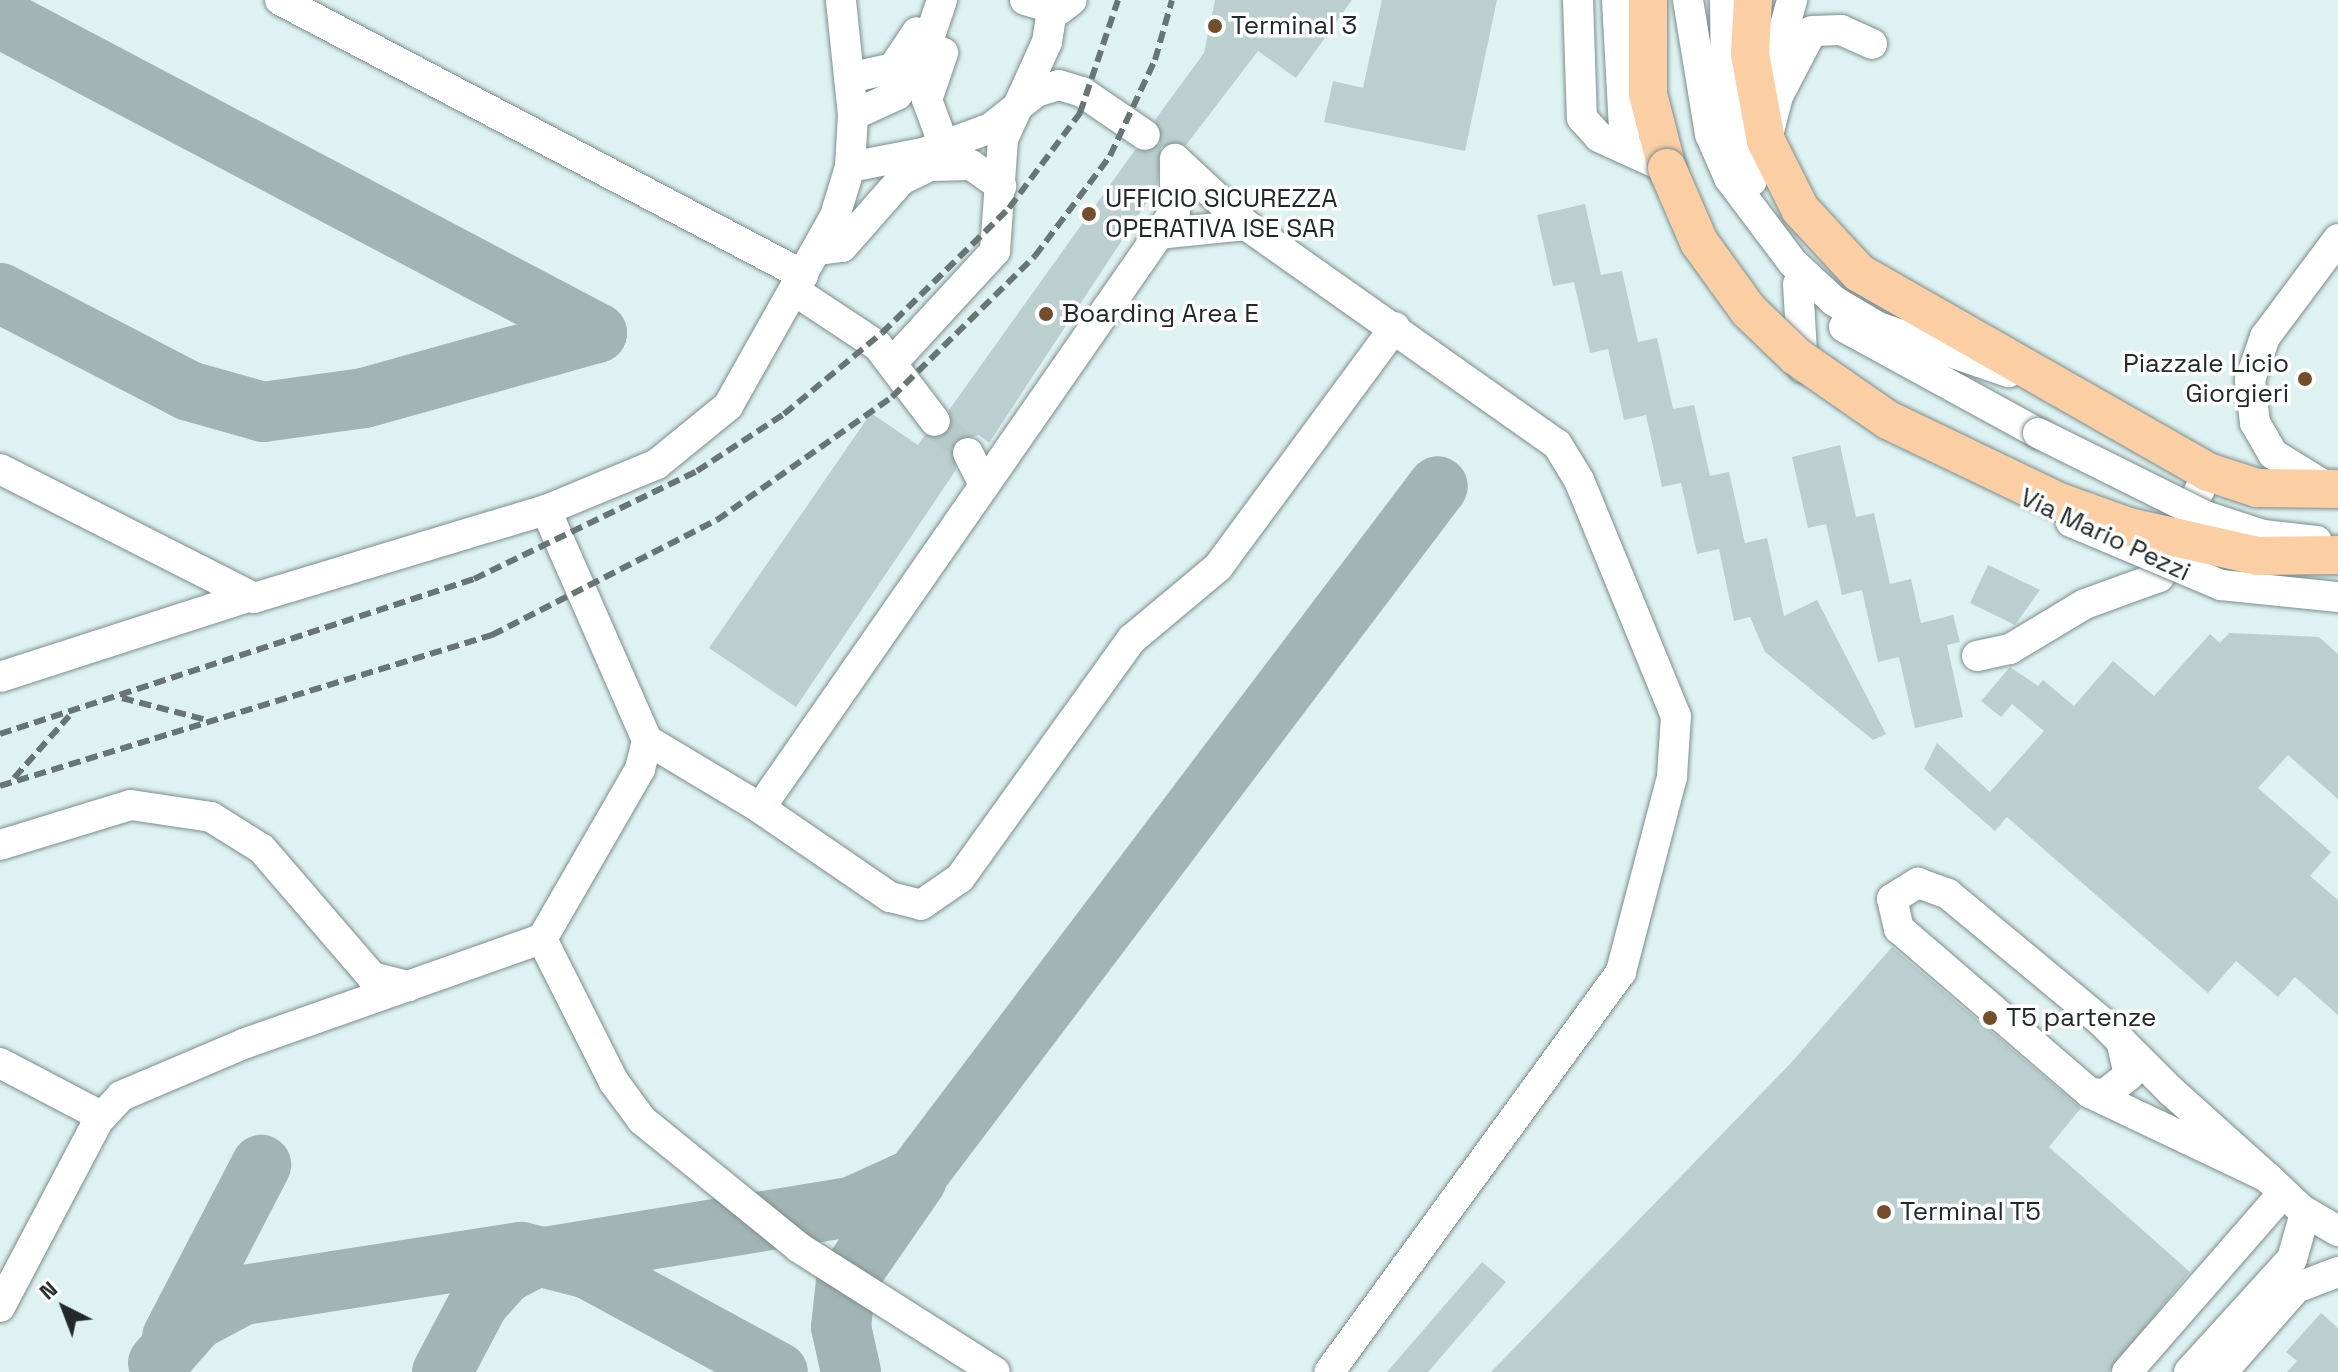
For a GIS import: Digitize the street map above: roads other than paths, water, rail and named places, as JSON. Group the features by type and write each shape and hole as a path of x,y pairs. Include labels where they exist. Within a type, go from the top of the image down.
{"main road":[{"path":"1648,0 1648,94 1667,168 1699,242 1749,311 1797,357 1888,420 2059,502 2142,530 2258,556 2338,555"},
{"path":"1753,0 1750,54 1800,209 1859,273 2093,411 2208,472 2272,490 2338,489"}],"street":[{"path":"280,0 805,272 893,362 935,421"},
{"path":"0,677 247,597 546,510 657,464 703,432 749,375 805,272 850,167 853,115 841,0"},
{"path":"849,78 905,60 942,0"},
{"path":"853,115 897,95 918,71 942,0"},
{"path":"942,0 952,28 927,100 943,143"},
{"path":"1578,0 1582,118 1625,149 1667,168"},
{"path":"1617,0 1625,149"},
{"path":"1688,0 1710,134 1729,178 1770,236 1798,284 1879,351 2038,433 2239,529 2338,542"},
{"path":"1725,0 1726,103 1770,236 1834,301 1868,321 2093,411"},
{"path":"1769,120 1767,79 1792,0"},
{"path":"1769,120 1806,0"},
{"path":"893,362 995,251 1011,114 1047,42 1050,3"},
{"path":"1769,120 1812,31 1841,30 1872,44"},
{"path":"850,167 943,143 1011,114 1036,92 1071,87 1145,135"},
{"path":"760,808 1180,200 1175,159 1246,225 1541,429 1570,462 1662,670 1678,738 1642,913 1621,972 1329,1372"},
{"path":"805,272 842,247 901,180 930,166 971,165 1001,186"},
{"path":"1158,234 1246,225"},
{"path":"2338,239 2265,337 2250,380 2255,423 2273,454 2302,478 2338,489"},
{"path":"1798,284 1801,367 1831,392 1903,436 2174,554"},
{"path":"546,510 647,740 760,808 890,897 921,905 960,878 1132,639 1218,567 1395,327"},
{"name":"Via Mario Pezzi","path":"1888,420 2043,508 2179,572 2266,594 2338,597"},
{"path":"968,453 984,485"},
{"path":"0,469 247,597"},
{"path":"1977,656 2025,643 2085,604 2146,587 2174,554 2208,472"},
{"path":"0,1307 101,1116 126,1093 198,1062 542,939 640,769 647,740"},
{"path":"0,845 131,805 211,817 262,849 372,977 391,987 414,985"},
{"path":"2285,1194 2090,1093 1899,929 1892,899 1918,883 1948,894 2120,1039 2171,1091 2285,1194 2338,1231"},
{"path":"542,939 614,1082 642,1120 810,1256 995,1372"},
{"path":"2090,1093 2105,1094 2129,1075 2120,1039"},
{"path":"0,1063 101,1116"},
{"path":"2285,1194 2292,1259"},
{"path":"2127,1372 2285,1194"},
{"path":"2189,1372 2292,1259 2338,1256"},
{"path":"2222,1372 2296,1288 2338,1272"}],"tunnel":[{"path":"935,421 968,453"}],"railway":[{"path":"0,734 474,579 697,471 784,414 882,333 1009,208 1080,113 1118,0"},
{"path":"0,786 492,635 717,520 892,397 1035,256 1110,156 1155,60 1172,0"},
{"path":"122,698 203,719"},
{"path":"14,778 69,716"}],"place":[{"name":"Terminal 3","path":"1215,26"},
{"name":"UFFICIO SICUREZZA OPERATIVA ISE SAR","path":"1089,214"},
{"name":"Boarding Area E","path":"1046,314"},
{"name":"Piazzale Licio Giorgieri","path":"2305,379"},
{"name":"T5 partenze","path":"1990,1018"},
{"name":"Terminal T5","path":"1884,1212"}]}
